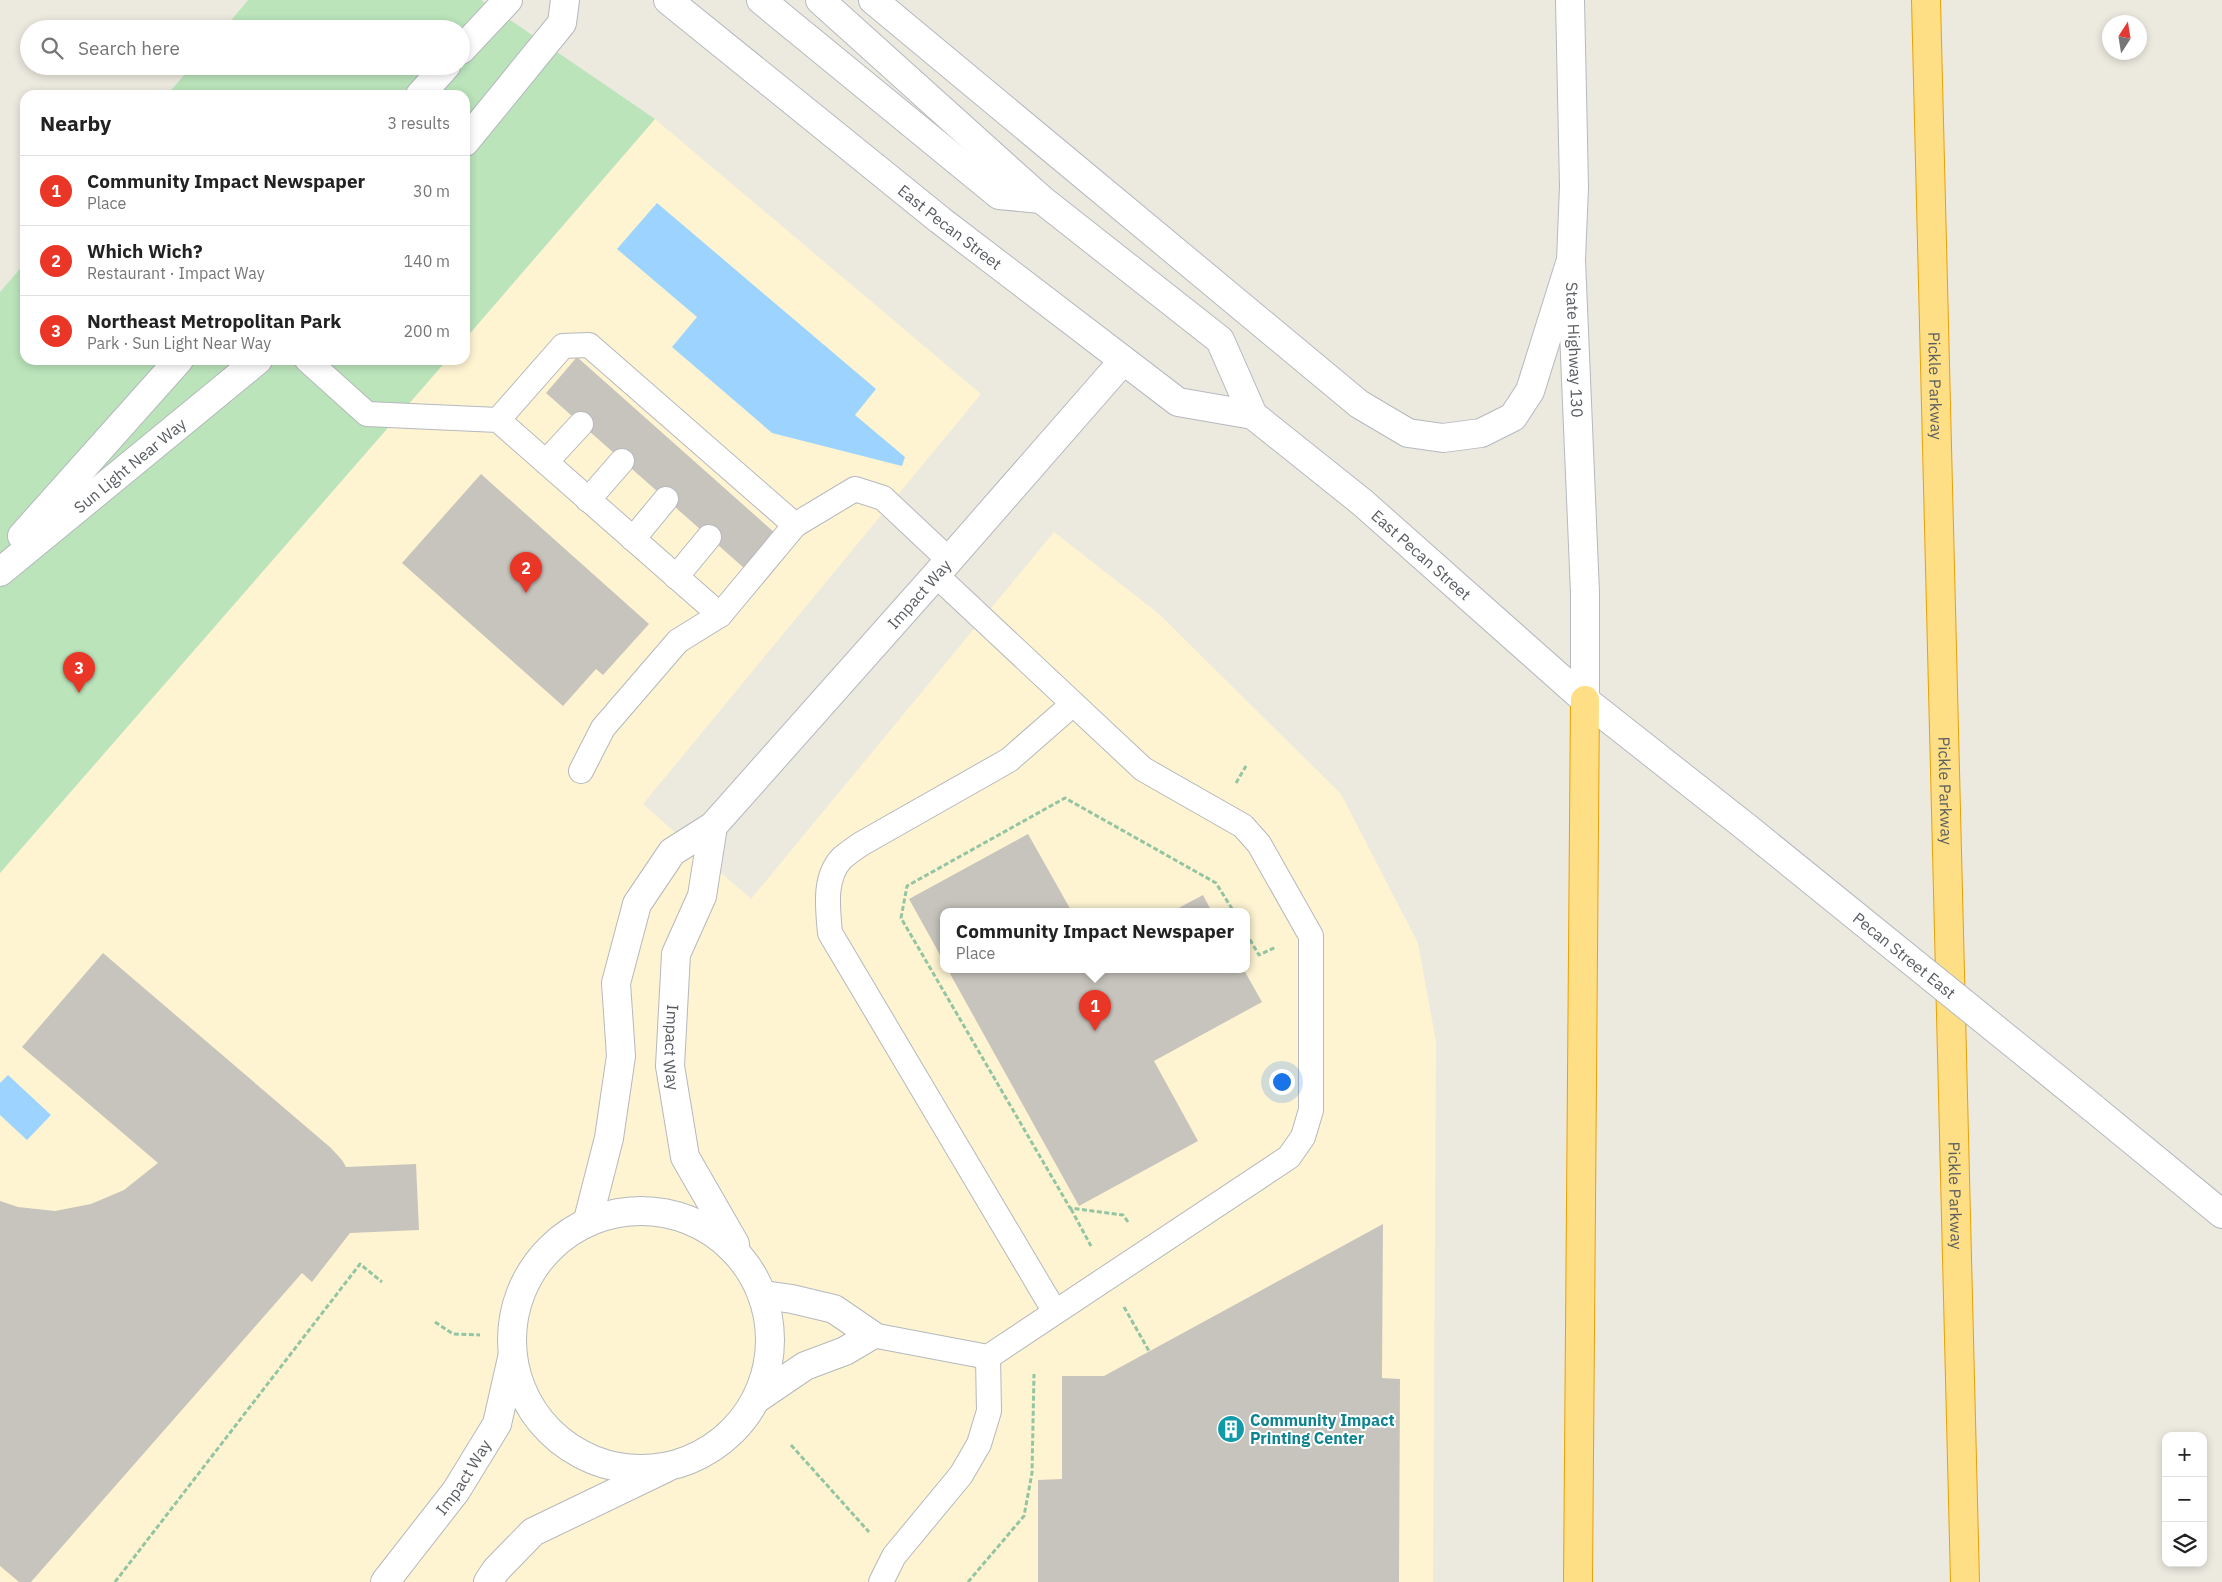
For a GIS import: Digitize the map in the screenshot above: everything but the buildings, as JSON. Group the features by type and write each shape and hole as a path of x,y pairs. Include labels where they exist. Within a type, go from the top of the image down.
{"highway":[{"name":"Pickle Parkway","path":"1926,0 1965,1582"},
{"path":"1578,1582 1585,700"}],"main road":[{"path":"470,40 508,0"},
{"path":"470,129 562,22 565,0"},
{"name":"East Pecan Street","path":"668,0 940,220 1178,402 1253,415"},
{"path":"761,0 999,196 1042,199"},
{"name":"East Pecan Street","path":"820,0 1042,199 1220,340 1253,415 1363,503 1585,700"},
{"path":"873,0 1360,404 1408,433 1443,438 1481,434 1513,417 1530,391 1571,260"},
{"name":"State Highway 130","path":"1570,0 1574,187 1571,260 1585,593 1585,700"},
{"path":"429,90 440,75"},
{"name":"Impact Way","path":"384,1582 456,1491 497,1424 512,1358 519,1291 541,1255 588,1220 609,1138 621,1056 616,982 637,904 672,852 713,826 943,568 1123,361"},
{"name":"Sun Light Near Way","path":"0,561 175,365"},
{"name":"Sun Light Near Way","path":"0,572 252,365"},
{"name":"Pecan Street East","path":"1585,700 1746,827 2222,1214"},
{"name":"Impact Way","path":"713,826 702,896 676,954 670,1066 685,1157 764,1295"},
{"path":"588,1220 652,1209 710,1229 743,1258"},
{"path":"488,1582 496,1570 533,1532 666,1468 709,1451 732,1433 758,1398 805,1366 845,1351 872,1335 834,1309 792,1299 764,1295 772,1343 758,1398"},
{"path":"512,1358 529,1407 557,1439 598,1462 666,1468"}],"lane":[{"path":"498,420 563,346 589,345 618,382 746,495 795,525"},
{"path":"313,365 367,414 498,420 720,616"},
{"path":"546,462 581,424"},
{"path":"588,500 622,461"},
{"path":"581,771 604,728 678,641 720,616 795,525 855,489 884,498 943,568 1074,704 1143,769 1243,826 1259,844 1311,936 1311,1110 1303,1137 1289,1157 988,1356 872,1335"},
{"path":"632,538 666,499"},
{"path":"676,576 709,538"},
{"path":"1055,1312 830,933 827,901 832,878 841,860 861,844 1009,760 1074,704"},
{"path":"881,1582 894,1556 961,1475 979,1444 989,1412 988,1356"}],"path":[{"path":"1235,785 1246,766"},
{"path":"1091,1246 901,918 907,886 1064,798 1216,883 1232,908"},
{"path":"1250,940 1259,955 1281,944"},
{"path":"1070,1208 1123,1215 1127,1222 1136,1218"},
{"path":"115,1582 360,1264 382,1282"},
{"path":"1122,1303 1149,1351"},
{"path":"435,1322 453,1334 480,1335"},
{"path":"968,1582 1024,1516 1032,1472 1034,1374"},
{"path":"791,1445 873,1536"}],"shaded area":[{"path":"655,119 981,394 643,804 751,899 1054,532 1159,614 1341,794 1418,943 1436,1042 1433,1582 0,1582 0,873 443,365 470,365 470,333"}],"green space":[{"path":"248,0 481,0 655,119 470,333 470,90 171,90 184,75 470,75 470,20 231,20"},
{"path":"20,269 20,365 443,365 0,873 0,292"}],"water":[{"path":"657,203 876,389 855,415 905,457 902,466 772,433 672,347 697,317 617,249"},
{"path":"8,1075 51,1115 27,1140 0,1115 0,1083"}],"place":[{"name":"Which Wich?","path":"526,593"},
{"name":"Northeast Metropolitan Park","path":"79,693"},
{"name":"Community Impact Newspaper","path":"1095,1031"},
{"name":"Community Impact Printing Center","path":"1231,1429"}]}
